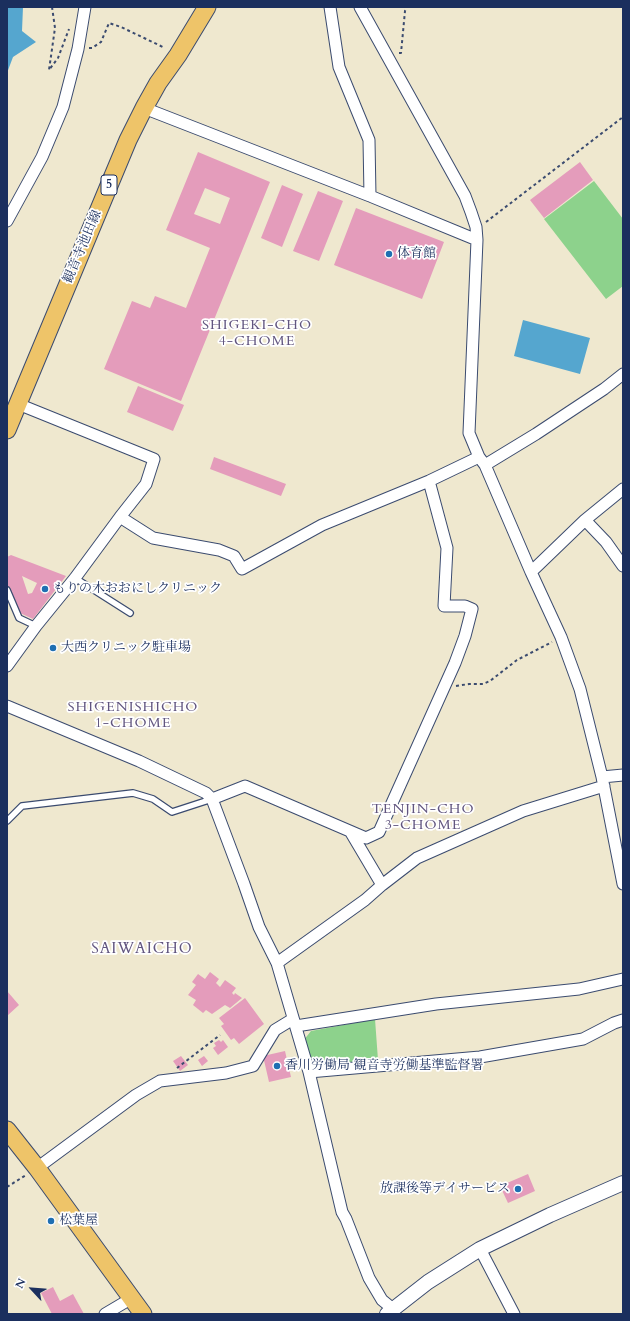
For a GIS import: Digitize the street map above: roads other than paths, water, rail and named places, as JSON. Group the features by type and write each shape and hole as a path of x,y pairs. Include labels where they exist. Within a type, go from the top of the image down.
{"main road":[{"name":"観音寺池田線","path":"7,430 128,140 158,83 178,55 207,7"},
{"path":"7,1130 37,1168 143,1314"}],"street":[{"path":"7,221 42,157 63,107 78,49 85,7"},
{"path":"330,7 339,67 369,140 370,196"},
{"path":"360,7 465,196 476,228 477,240 469,433 561,637 580,689 603,782 623,884"},
{"path":"144,108 370,196 477,240"},
{"path":"120,517 153,538 219,550 234,556 242,569 322,525 482,461 536,434 604,389 623,374"},
{"path":"7,666 36,626 75,578 146,484 154,459 18,404"},
{"path":"212,800 245,786 366,838 379,832 465,636 472,610 465,606 444,606 447,548 429,481"},
{"path":"531,572 585,520 623,489"},
{"path":"585,520 606,542 623,566"},
{"path":"7,706 139,761 206,793 212,800 259,927 277,963 309,1072 342,1212 370,1278 390,1311 428,1282 480,1249 550,1215 623,1183"},
{"path":"277,963 365,900 417,858 523,812 623,775"},
{"path":"350,831 382,885"},
{"path":"37,1168 136,1095 160,1080 226,1073 253,1066 275,1030 294,1022 436,1004 579,989 623,979"},
{"path":"309,1072 487,1056 583,1039 623,1020"},
{"path":"480,1249 514,1314"},
{"path":"105,1314 132,1298"}],"lane":[{"path":"75,578 130,613"},
{"path":"7,590 19,618 36,626"},
{"path":"7,821 22,806 133,794 153,799 172,812 212,800"}],"water":[{"path":"7,7 23,7 22,31 36,42 13,57 7,73"},
{"path":"523,320 590,338 580,374 514,356"}],"place":[{"name":"体育館","path":"389,254"},
{"name":"もりの木おおにしクリニック","path":"45,589"},
{"name":"大西クリニック駐車場","path":"53,648"},
{"name":"香川労働局 観音寺労働基準監督署","path":"277,1066"},
{"name":"放課後等デイサービス","path":"518,1189"},
{"name":"松葉屋","path":"51,1221"}],"district":[{"name":"SHIGEKI-CHO 4-CHOME","path":"257,334"},
{"name":"SHIGENISHICHO 1-CHOME","path":"133,716"},
{"name":"TENJIN-CHO 3-CHOME","path":"423,818"},
{"name":"SAIWAICHO","path":"142,950"}]}
